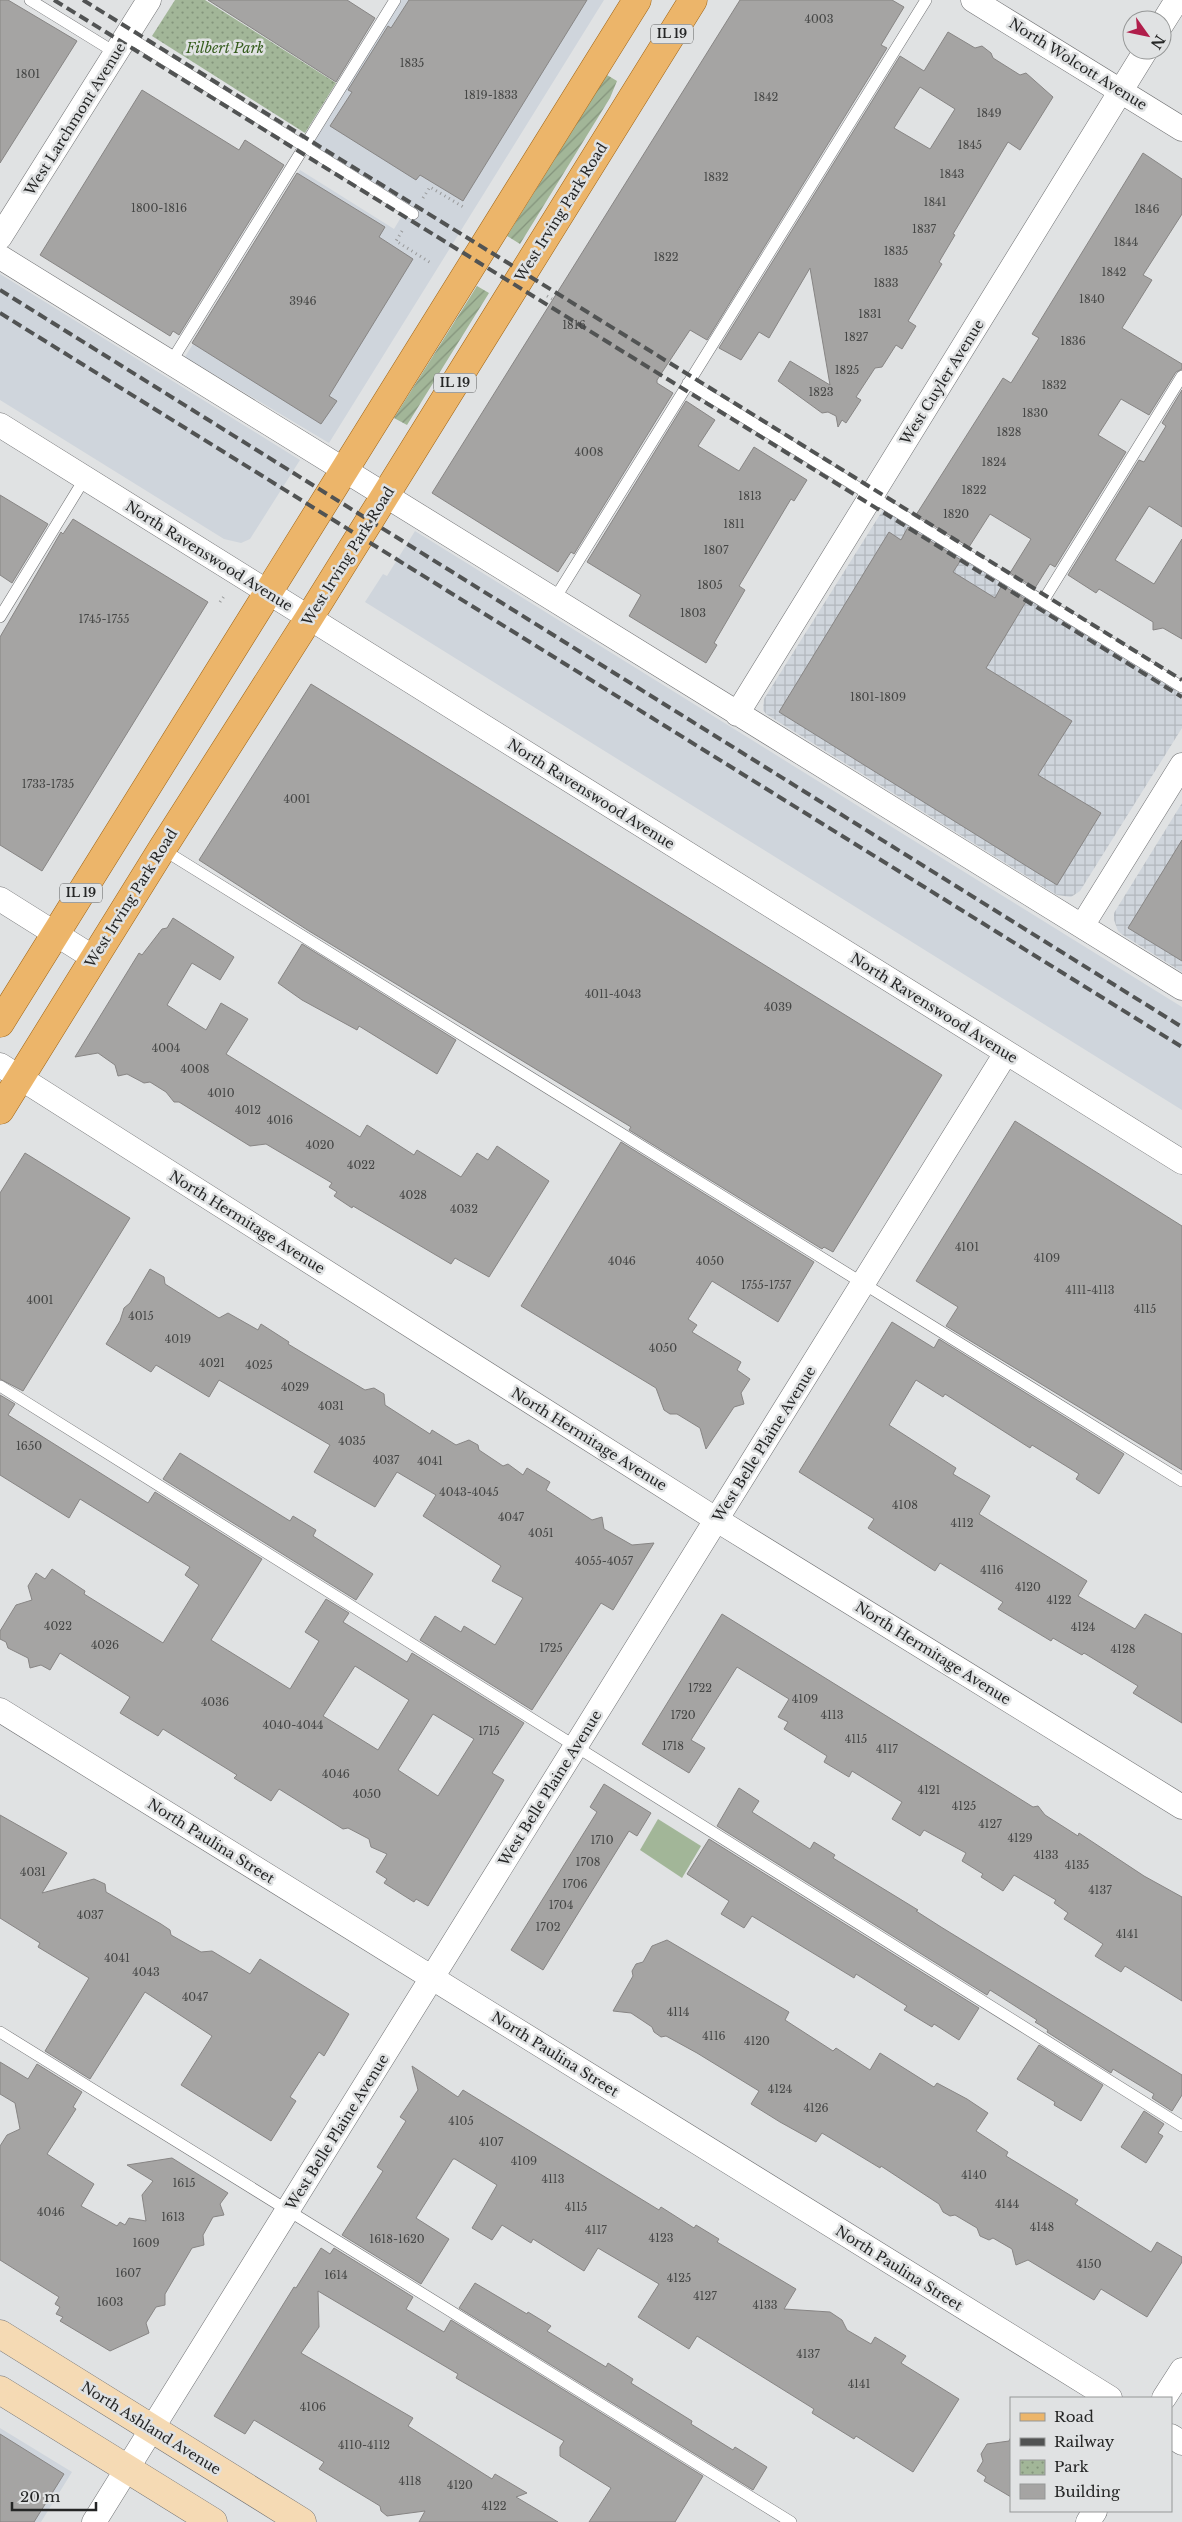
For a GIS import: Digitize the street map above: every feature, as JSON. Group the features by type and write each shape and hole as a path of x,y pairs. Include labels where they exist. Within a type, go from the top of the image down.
{"main road":[{"name":"IL 19","path":"0,1023 637,0"},
{"name":"West Irving Park Road","path":"0,1110 10,1072 94,958 309,618 693,0"},
{"name":"North Ashland Avenue","path":"0,2334 302,2522"},
{"path":"0,2390 213,2522"}],"street":[{"name":"West Larchmont Avenue","path":"0,237 149,0"},
{"name":"North Wolcott Avenue","path":"974,0 1182,129"},
{"name":"West Cuyler Avenue","path":"737,714 1140,60"},
{"path":"0,256 1182,988"},
{"name":"North Ravenswood Avenue","path":"0,425 1182,1162"},
{"path":"1082,926 1182,765"},
{"path":"0,899 94,958"},
{"name":"West Belle Plaine Avenue","path":"94,2522 1006,1053"},
{"name":"North Hermitage Avenue","path":"10,1072 717,1520 1182,1807"},
{"name":"North Paulina Street","path":"0,1710 1108,2397"},
{"path":"1165,2397 1182,2370"}],"lane":[{"path":"30,0 122,44 305,146 414,214"},
{"path":"171,362 395,0"},
{"path":"554,600 926,0"},
{"path":"1043,601 1182,376"},
{"path":"688,383 1182,687"},
{"path":"0,617 85,478"},
{"path":"162,849 1182,1481"},
{"path":"0,1386 1182,2126"},
{"path":"0,2032 791,2522"}],"path":[{"path":"547,296 552,300"}],"shaded area":[{"path":"395,0 604,0 329,443 185,357 300,170 394,229 406,209 305,146"},
{"path":"0,274 300,460 250,539 241,543 224,539 0,400"},
{"path":"886,505 1182,687 1182,728 1080,891 1071,897 1057,895 766,714 763,710 764,699"},
{"path":"415,531 1182,1007 1182,1110 365,602 383,574 387,576"},
{"path":"1182,803 1182,972 1118,931 1114,920 1114,913"},
{"path":"0,2428 72,2472 41,2522 0,2522"}],"green space":[{"name":"Filbert Park","path":"175,0 205,0 336,83 305,133 152,36"},
{"path":"607,75 617,81 610,98 520,244 507,236"},
{"path":"477,286 489,293 407,425 394,418"},
{"path":"658,1819 701,1846 682,1878 640,1850"}],"building":[{"path":"0,0 8,0 77,41 0,163"},
{"path":"208,0 347,0 375,18 336,82"},
{"path":"409,0 587,0 463,201 420,175 416,180 330,126 352,92 348,90 388,26 391,28"},
{"path":"740,0 892,0 904,7 881,45 887,48 707,340 690,330 657,380 657,383 673,393 574,554 571,552 558,572 432,493"},
{"path":"948,32 975,48 982,46 991,53 993,58 1020,75 1026,73 1053,97 1020,150 1008,142 953,234 955,235 939,262 942,264 908,321 916,326 902,349 896,345 882,367 875,368 856,397 861,400 846,423 842,420 838,427 836,416 828,412 822,413 778,381 790,361 830,385 810,268 769,338 759,332 741,360 719,348 900,56 924,71","holes":["920,87 955,109 930,149 894,128"]},
{"path":"142,90 239,150 245,140 284,165 179,335 173,331 170,336 40,255"},
{"path":"1143,153 1182,179 1182,214 1143,275 1152,280 1122,328 1182,364 1182,369 1176,372 1149,415 1121,399 1098,435 1126,452 1055,567 1050,564 1035,588 1010,573 1031,539 990,514 969,547 916,515 1003,378 1011,383 1039,338 1032,334"},
{"path":"297,173 385,227 379,237 413,259 329,396 337,401 321,424 192,343"},
{"path":"1182,390 1182,527 1149,506 1115,560 1154,584 1182,539 1182,639 1163,628 1153,630 1153,622 1099,589 1096,593 1068,575 1139,460 1144,462 1166,426 1162,423"},
{"path":"686,401 715,420 698,446 739,471 754,447 807,480 794,501 791,499 739,586 745,590 714,643 717,645 706,663 629,616 641,595 587,562"},
{"path":"0,495 48,524 12,583 0,575"},
{"path":"73,519 208,602 42,871 0,845 0,637 61,532 63,534"},
{"path":"908,527 961,560 953,572 995,598 1002,585 1027,600 986,668 1072,721 1038,775 1101,813 1057,885 779,712 889,532 901,540"},
{"path":"311,684 942,1075 833,1252 824,1247 822,1249 629,1130 631,1127 309,931 199,860"},
{"path":"1182,840 1182,961 1128,928"},
{"path":"173,918 234,957 220,980 192,963 167,1005 206,1030 221,1003 248,1019 226,1054 360,1137 367,1125 414,1155 417,1150 461,1177 477,1153 488,1160 497,1146 549,1181 489,1277 455,1258 451,1264 353,1206 352,1208 334,1196 337,1192 329,1187 332,1183 266,1144 250,1146 179,1102 174,1102 166,1092 150,1082 144,1083 127,1074 118,1076 115,1065 98,1053 75,1057 139,953 142,955 162,929 167,928"},
{"path":"302,944 456,1040 437,1074 359,1026 357,1030 302,1000 278,983"},
{"path":"1015,1121 1182,1226 1182,1470 946,1326 958,1307 916,1281"},
{"path":"621,1142 814,1262 778,1322 712,1281 688,1319 697,1325 692,1332 741,1362 737,1370 750,1379 741,1393 744,1404 734,1407 706,1449 700,1428 677,1414 670,1414 664,1410 656,1388 521,1306"},
{"path":"25,1153 130,1218 23,1391 0,1379 0,1193"},
{"path":"150,1269 164,1277 165,1284 219,1318 228,1313 258,1330 261,1324 289,1342 288,1344 365,1390 374,1388 384,1394 385,1405 430,1434 432,1430 456,1445 469,1440 478,1445 479,1450 503,1466 508,1464 523,1475 527,1468 550,1482 546,1490 592,1520 602,1517 604,1529 632,1545 654,1543 613,1610 601,1603 532,1710 420,1640 435,1616 461,1632 464,1626 495,1645 523,1598 492,1581 501,1566 423,1516 436,1495 397,1472 375,1507 314,1472 330,1445 219,1380 209,1397 156,1365 151,1372 106,1344 120,1321 124,1308 130,1303"},
{"path":"892,1322 934,1348 939,1339 1124,1454 1099,1494 1076,1479 1079,1474 1032,1445 1030,1448 945,1394 943,1397 916,1380 889,1425 956,1468 953,1474 990,1496 979,1514 1087,1581 1078,1596 1135,1629 1145,1614 1182,1634 1182,1723 1133,1693 1138,1686 1084,1653 1082,1655 1053,1638 1051,1641 998,1609 1003,1602 940,1563 935,1571 868,1528 874,1519 799,1472"},
{"path":"0,1395 15,1404 8,1415 148,1503 155,1492 262,1559 211,1640 290,1689 319,1641 305,1632 326,1599 349,1613 343,1622 407,1662 412,1653 524,1723 492,1773 504,1780 428,1906 416,1899 414,1902 384,1883 387,1879 376,1872 387,1854 371,1847 369,1839 348,1828 343,1829 279,1789 271,1801 234,1778 237,1775 163,1729 158,1736 120,1713 130,1697 60,1653 50,1670 41,1665 30,1668 28,1658 8,1648 6,1642 0,1639 0,1631 16,1605 32,1600 28,1586 36,1573 45,1579 52,1569 85,1591 84,1594 163,1643 199,1585 185,1575 190,1567 80,1499 69,1518 0,1475","holes":["355,1666 409,1700 378,1750 323,1716","433,1714 474,1739 438,1796 398,1770"]},
{"path":"180,1453 290,1521 293,1516 316,1530 313,1536 373,1574 356,1600 163,1479"},
{"path":"722,1614 1033,1807 1038,1806 1045,1815 1078,1836 1079,1833 1144,1876 1182,1897 1182,2001 1125,1966 1121,1972 1095,1956 1103,1944 1064,1919 1068,1913 1054,1903 1056,1900 1014,1875 1003,1891 981,1877 983,1874 962,1861 966,1853 924,1830 920,1836 892,1819 902,1802 852,1771 849,1777 824,1762 827,1756 784,1729 788,1722 778,1717 789,1699 737,1667 691,1740 705,1748 689,1773 642,1744"},
{"path":"604,1784 651,1813 637,1836 629,1831 543,1970 511,1950 597,1812 590,1807"},
{"path":"739,1788 759,1801 752,1812 810,1849 814,1842 835,1855 833,1858 918,1910 916,1911 941,1927 1182,2075 1182,2095 1172,2111 1152,2098 1154,2094 1113,2069 1111,2073 1047,2032 1048,2030 1035,2022 1037,2020 990,1990 987,1995 717,1826"},
{"path":"0,1815 67,1853 42,1893 94,1879 105,1884 106,1892 161,1924 170,1930 171,1935 201,1952 212,1951 250,1974 260,1959 349,2014 324,2056 319,2052 290,2097 296,2101 271,2141 181,2085 212,2036 145,1992 90,2079 45,2051 89,1978 38,1947 40,1943 0,1918"},
{"path":"709,1839 979,2008 959,2040 934,2024 932,2027 904,2010 907,2006 856,1974 854,1978 752,1916 744,1928 721,1914 729,1901 687,1874"},
{"path":"667,1940 789,2012 785,2020 833,2051 836,2048 870,2070 880,2053 934,2087 937,2083 967,2099 988,2113 976,2131 1008,2152 1006,2156 1078,2200 1075,2204 1151,2252 1157,2242 1182,2257 1182,2262 1147,2317 1101,2289 1094,2300 1028,2260 1016,2265 1012,2249 993,2238 989,2240 980,2236 977,2228 955,2215 950,2216 943,2212 939,2204 881,2166 880,2168 822,2133 816,2142 780,2122 751,2104 759,2091 697,2053 666,2036 661,2037 654,2032 652,2027 631,2013 613,2011 633,1976 632,1971 636,1964 643,1962 652,1946"},
{"path":"1039,2045 1103,2085 1081,2121 1054,2105 1055,2102 1017,2079"},
{"path":"0,2062 28,2079 37,2064 82,2092 73,2107 76,2109 47,2154 94,2184 81,2206 117,2226 120,2222 125,2225 129,2218 146,2221 142,2195 153,2181 127,2165 172,2158 228,2193 220,2204 224,2215 213,2217 203,2235 204,2245 192,2248 165,2294 165,2305 156,2307 146,2323 149,2333 110,2351 60,2321 63,2317 56,2314 60,2307 55,2304 59,2297 0,2260 0,2146 7,2135 20,2129 15,2103 0,2094"},
{"path":"412,2066 458,2097 463,2090 659,2210 661,2207 694,2228 696,2225 719,2239 717,2242 796,2289 784,2309 830,2312 842,2320 847,2330 871,2344 875,2337 906,2356 901,2363 959,2399 913,2472 856,2436 854,2439 812,2413 814,2409 697,2336 689,2349 638,2317 659,2284 598,2248 584,2271 533,2239 531,2243 502,2225 492,2240 472,2228 497,2185 455,2159 453,2159 416,2218 449,2239 421,2284 342,2235 383,2171 377,2167 406,2121 400,2117 418,2090"},
{"path":"1144,2111 1164,2124 1158,2133 1163,2136 1146,2163 1121,2147"},
{"path":"321,2248 330,2254 334,2248 413,2297 406,2309 444,2332 451,2320 703,2476 675,2522 589,2522 611,2488 560,2456 560,2447 564,2441 456,2378 458,2374 318,2291 319,2327 301,2353 413,2418 408,2426 492,2479 495,2474 527,2493 516,2497 558,2522 419,2522 425,2511 387,2516 381,2511 380,2506 319,2469 324,2462 254,2420 245,2434 214,2416 294,2287 296,2288"},
{"path":"475,2283 551,2326 547,2331 606,2367 608,2363 633,2379 631,2383 692,2421 691,2424 733,2450 735,2447 767,2467 753,2490 459,2308"},
{"path":"0,2434 64,2474 34,2522 0,2522"},
{"path":"1010,2439 1010,2496 984,2481 986,2477 977,2471 983,2461 981,2454 987,2444 1009,2441"}],"railway":[{"path":"54,0 1182,697"},
{"path":"83,0 1182,680"},
{"path":"0,290 1182,1027"},
{"path":"0,313 1182,1047"}]}
